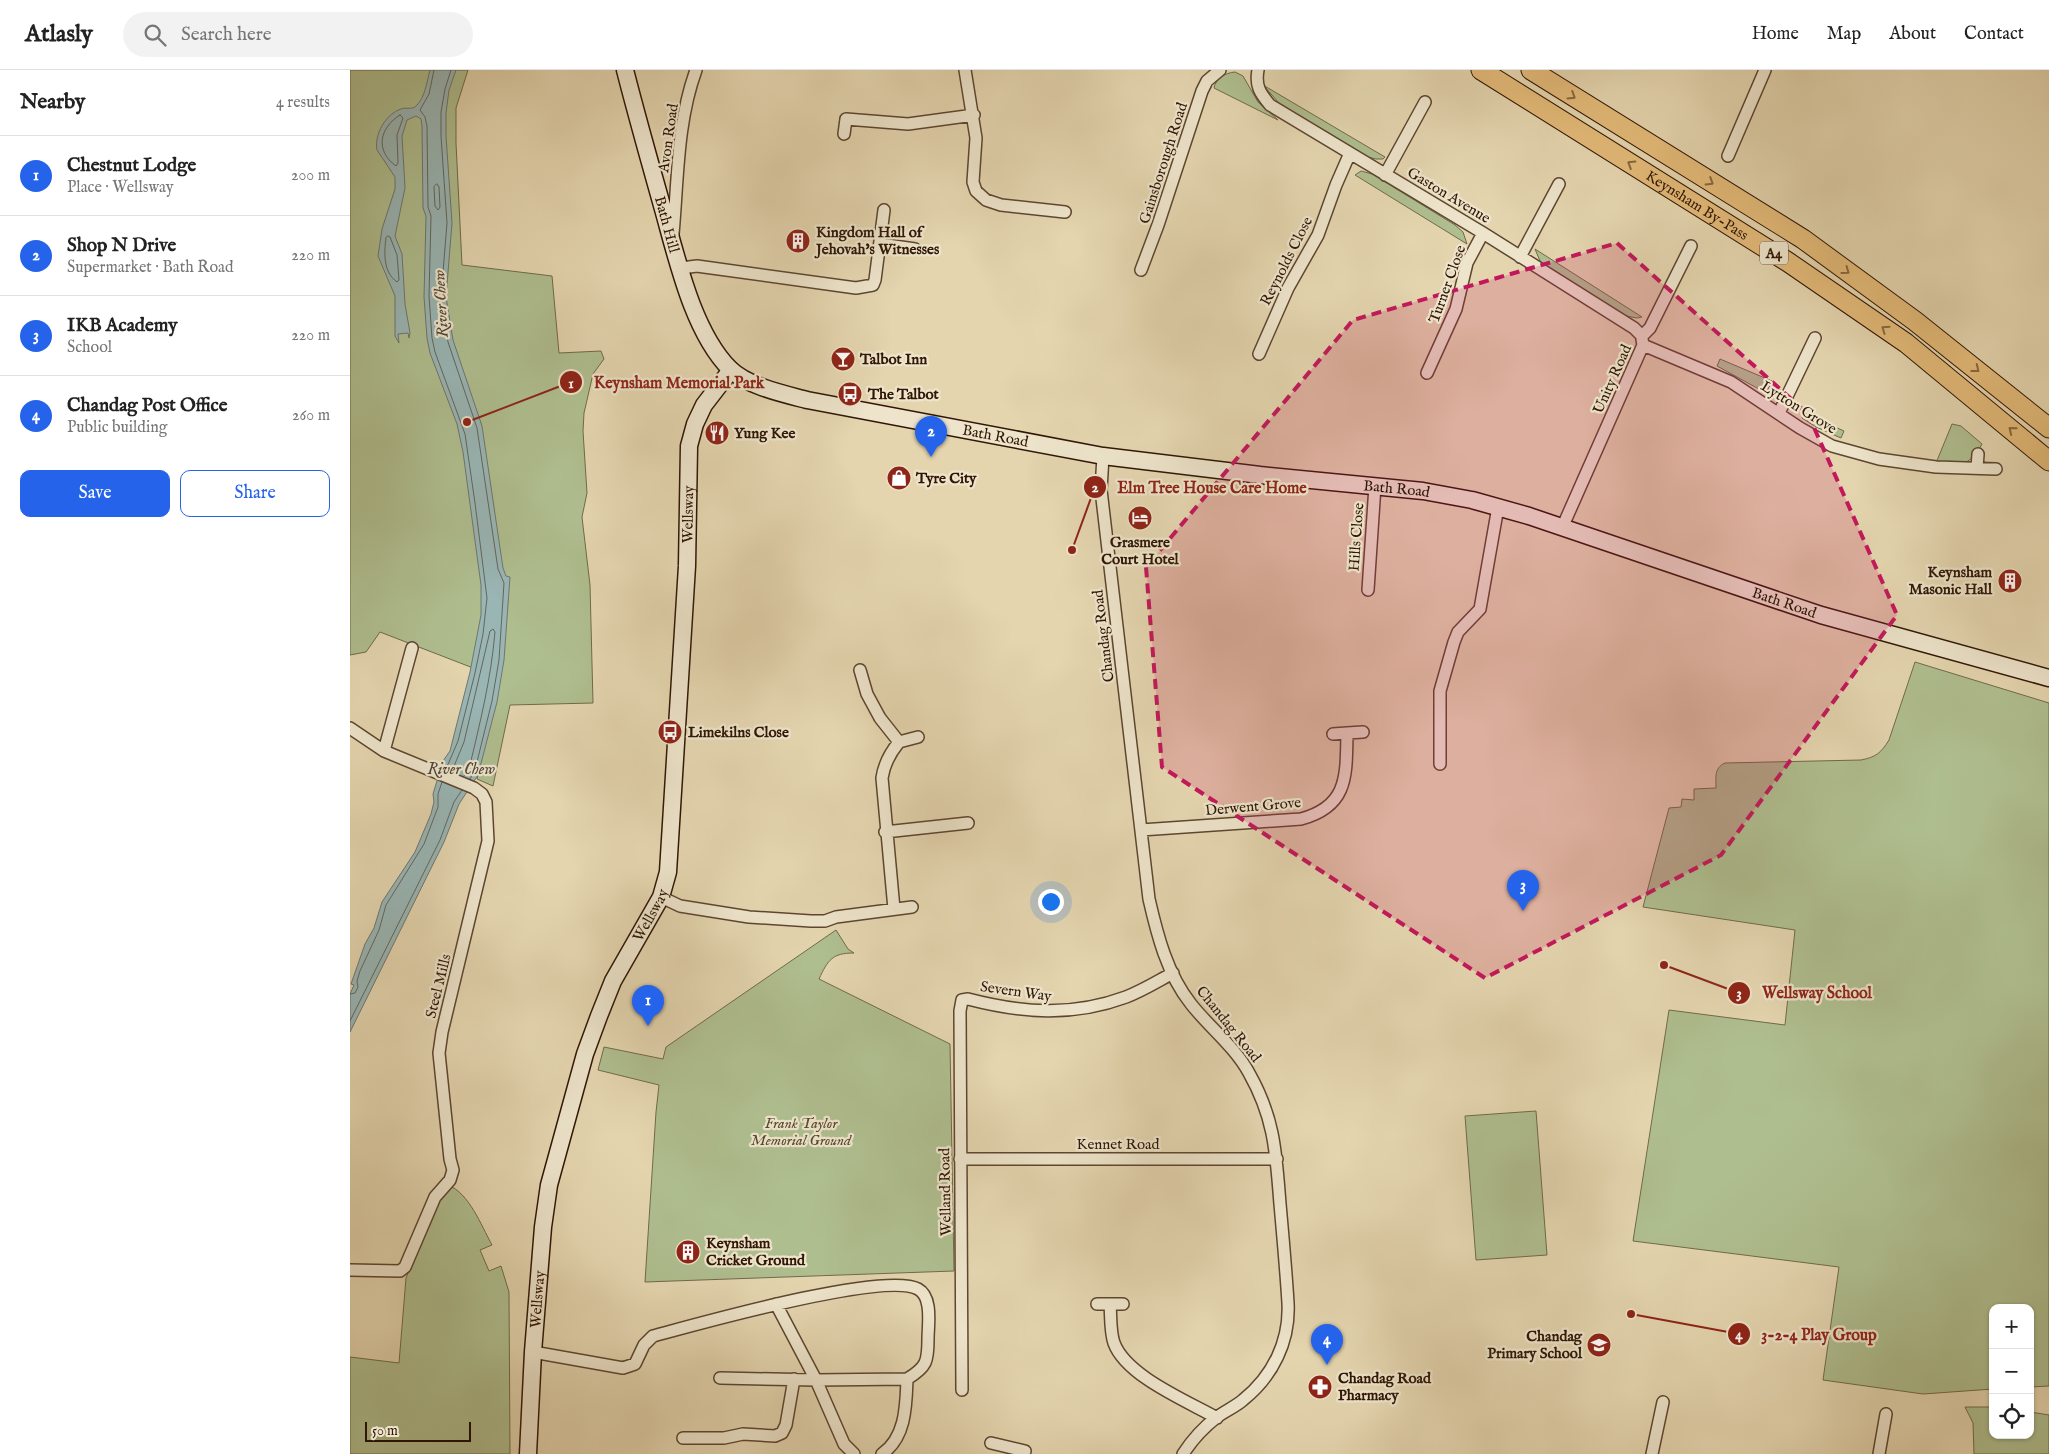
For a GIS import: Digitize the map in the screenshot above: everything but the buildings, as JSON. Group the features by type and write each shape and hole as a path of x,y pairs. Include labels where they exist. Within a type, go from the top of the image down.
{"highway":[{"name":"Keynsham By-Pass","path":"1481,70 1788,262 1906,344 2049,461"},
{"name":"Keynsham By-Pass","path":"1531,70 1803,239 1915,321 2049,428"}],"main road":[{"name":"Bath Hill","path":"625,70 672,242 703,332 731,370"},
{"name":"Bath Road","path":"731,370 763,388 807,400 1103,456 1260,475 1422,491 1472,500 1821,614 2049,678"},
{"name":"Wellsway","path":"528,1454 532,1352 543,1227 549,1185 585,1054 614,981 661,897 668,872 687,566 689,446 695,424 704,405 731,370"}],"street":[{"name":"Avon Road","path":"672,242 676,201 676,172 688,98 696,70"},
{"path":"965,70 974,115 976,138 973,182 980,196 1001,205 1065,212"},
{"name":"Gainsborough Road","path":"1141,270 1202,91 1208,81 1220,70"},
{"name":"Gaston Avenue","path":"1258,70 1256,83 1270,105 1483,233 1634,328 1643,341"},
{"path":"1728,156 1765,70"},
{"path":"1385,175 1425,102"},
{"path":"844,134 846,119 908,124 974,115"},
{"name":"Reynolds Close","path":"1259,354 1288,288 1318,236 1336,185 1350,154"},
{"path":"1520,257 1559,184"},
{"path":"681,268 697,266 839,286 868,287 873,285 875,280 884,210"},
{"name":"Turner Close","path":"1427,373 1456,309 1467,263 1483,233"},
{"path":"880,244 915,250"},
{"name":"Unity Road","path":"1562,528 1643,341 1691,246"},
{"path":"1780,414 1815,338"},
{"name":"Lytton Grove","path":"1643,341 1731,382 1800,428 1832,446 1879,459 1936,467 1996,469"},
{"path":"1977,468 1978,454"},
{"name":"Chandag Road","path":"1103,456 1101,490 1149,899 1158,936 1173,973 1189,1002 1248,1071 1263,1101 1272,1129 1277,1159 1289,1316 1286,1334 1274,1364 1261,1384 1242,1401 1200,1432 1183,1454"},
{"name":"Hills Close","path":"1368,590 1375,486"},
{"path":"1440,764 1440,691 1458,632 1480,609 1498,507"},
{"path":"384,751 412,648"},
{"path":"860,670 867,694 880,718 899,742"},
{"name":"Steel Mills","path":"350,728 384,751 474,788 482,794 486,802 488,841 442,1032 439,1052 450,1159 453,1170 450,1180 435,1198 405,1267 400,1271 391,1272 350,1270"},
{"path":"1332,734 1364,732"},
{"name":"Derwent Grove","path":"1141,830 1301,819 1319,814 1338,798 1343,786 1346,774 1347,733"},
{"path":"894,909 882,778 884,766 899,742 918,737"},
{"path":"886,832 968,823"},
{"path":"661,897 680,906 749,917 811,921 825,921 836,917 912,907"},
{"name":"Severn Way","path":"968,998 1004,1007 1060,1012 1104,1004 1127,997 1173,973"},
{"name":"Welland Road","path":"962,1390 960,1011 962,1000 968,998"},
{"name":"Kennet Road","path":"960,1159 1277,1159"},
{"path":"532,1352 623,1368 635,1364 644,1345 653,1336 776,1304 853,1289 905,1285 920,1289 925,1297 928,1308 928,1358 918,1373 907,1379 720,1378"},
{"path":"776,1304 816,1380 844,1444 854,1454"},
{"path":"1097,1304 1123,1304"},
{"path":"1110,1304 1114,1343 1123,1359 1138,1374 1217,1418"},
{"path":"683,1438 724,1438 743,1434 775,1436 782,1433 786,1425 794,1379"},
{"path":"882,1454 888,1450 899,1436 906,1411 907,1379"},
{"path":"1652,1454 1663,1402"},
{"path":"1880,1454 1886,1414"},
{"path":"991,1443 1008,1451 1025,1451"}],"highlighted area":[{"path":"1617,243 1808,414 1897,615 1721,855 1485,978 1162,767 1146,567 1353,320"}],"green space":[{"path":"350,70 468,70 456,108 462,265 552,276 559,353 601,351 604,359 593,374 584,413 583,431 587,493 582,517 590,585 593,703 510,705 493,786 477,779 499,678 380,632 366,652 350,655"},
{"path":"1235,72 1243,76 1258,102 1278,120 1214,88 1221,77"},
{"path":"1263,85 1385,157 1383,159 1376,159 1368,157 1279,103"},
{"path":"1361,171 1372,174 1455,225 1463,232 1467,244 1355,175"},
{"path":"1535,249 1642,317 1626,316 1546,266 1540,261"},
{"path":"1720,359 1772,381 1766,393 1717,366"},
{"path":"1804,413 1844,431 1841,438 1816,427 1802,418"},
{"path":"1952,424 1961,426 1982,444 1975,456 1965,463 1936,463"},
{"path":"1915,662 2049,703 2049,1386 2034,1387 2034,1304 1989,1304 1989,1389 1923,1394 1823,1380 1839,1267 1633,1241 1669,1010 1785,1025 1795,930 1643,907 1669,808 1681,807 1682,799 1694,800 1694,789 1716,788 1717,770 1725,763 1861,760 1874,756 1881,751 1889,740"},
{"name":"Frank Taylor Memorial Ground","path":"836,930 848,949 854,953 836,956 828,962 819,979 950,1044 954,1271 645,1282 659,1085 598,1070 604,1047 663,1059 666,1047"},
{"path":"1536,1111 1547,1255 1476,1260 1465,1116"},
{"path":"448,1185 462,1195 474,1210 492,1245 480,1250 489,1271 501,1266 509,1292 510,1454 350,1454 350,1357 399,1363 406,1278 442,1192"},
{"path":"1965,1407 1989,1407 1989,1439 2034,1439 2034,1413 2049,1415 2049,1454 1974,1454 1973,1423"}],"water":[{"name":"River Chew","path":"430,70 456,70 449,90 446,113 452,223 446,297 453,340 482,426 503,568 506,576 510,577 504,660 497,702 478,775 459,804 444,842 350,1032 350,994 354,985 351,984 365,944 374,928 382,902 415,852 431,814 434,802 433,794 443,761 450,751 470,672 481,615 481,585 463,452 457,424 430,353 427,338 424,297 426,216 423,208 422,126 421,119 416,116 407,120 402,136 405,188 395,236 402,254 405,304 410,333 409,338 408,333 398,334 399,343 395,336 395,296 378,256 382,229 395,189 395,177 377,150 377,138 382,125 390,115 401,109 414,107 419,103 422,99"}],"place":[{"name":"Kingdom Hall of Jehovah's Witnesses","path":"798,241"},
{"name":"Talbot Inn","path":"843,359"},
{"name":"The Talbot","path":"850,394"},
{"name":"Keynsham Memorial Park","path":"467,422"},
{"name":"Yung Kee","path":"717,433"},
{"name":"Shop N Drive","path":"931,457"},
{"name":"Tyre City","path":"899,478"},
{"name":"Grasmere Court Hotel","path":"1140,518"},
{"name":"Elm Tree House Care Home","path":"1072,550"},
{"name":"Keynsham Masonic Hall","path":"2010,581"},
{"name":"Limekilns Close","path":"670,732"},
{"name":"IKB Academy","path":"1523,911"},
{"name":"Wellsway School","path":"1664,965"},
{"name":"Chestnut Lodge","path":"648,1026"},
{"name":"Keynsham Cricket Ground","path":"688,1252"},
{"name":"3-2-4 Play Group","path":"1631,1314"},
{"name":"Chandag Primary School","path":"1599,1345"},
{"name":"Chandag Post Office","path":"1327,1365"},
{"name":"Chandag Road Pharmacy","path":"1320,1387"}]}
